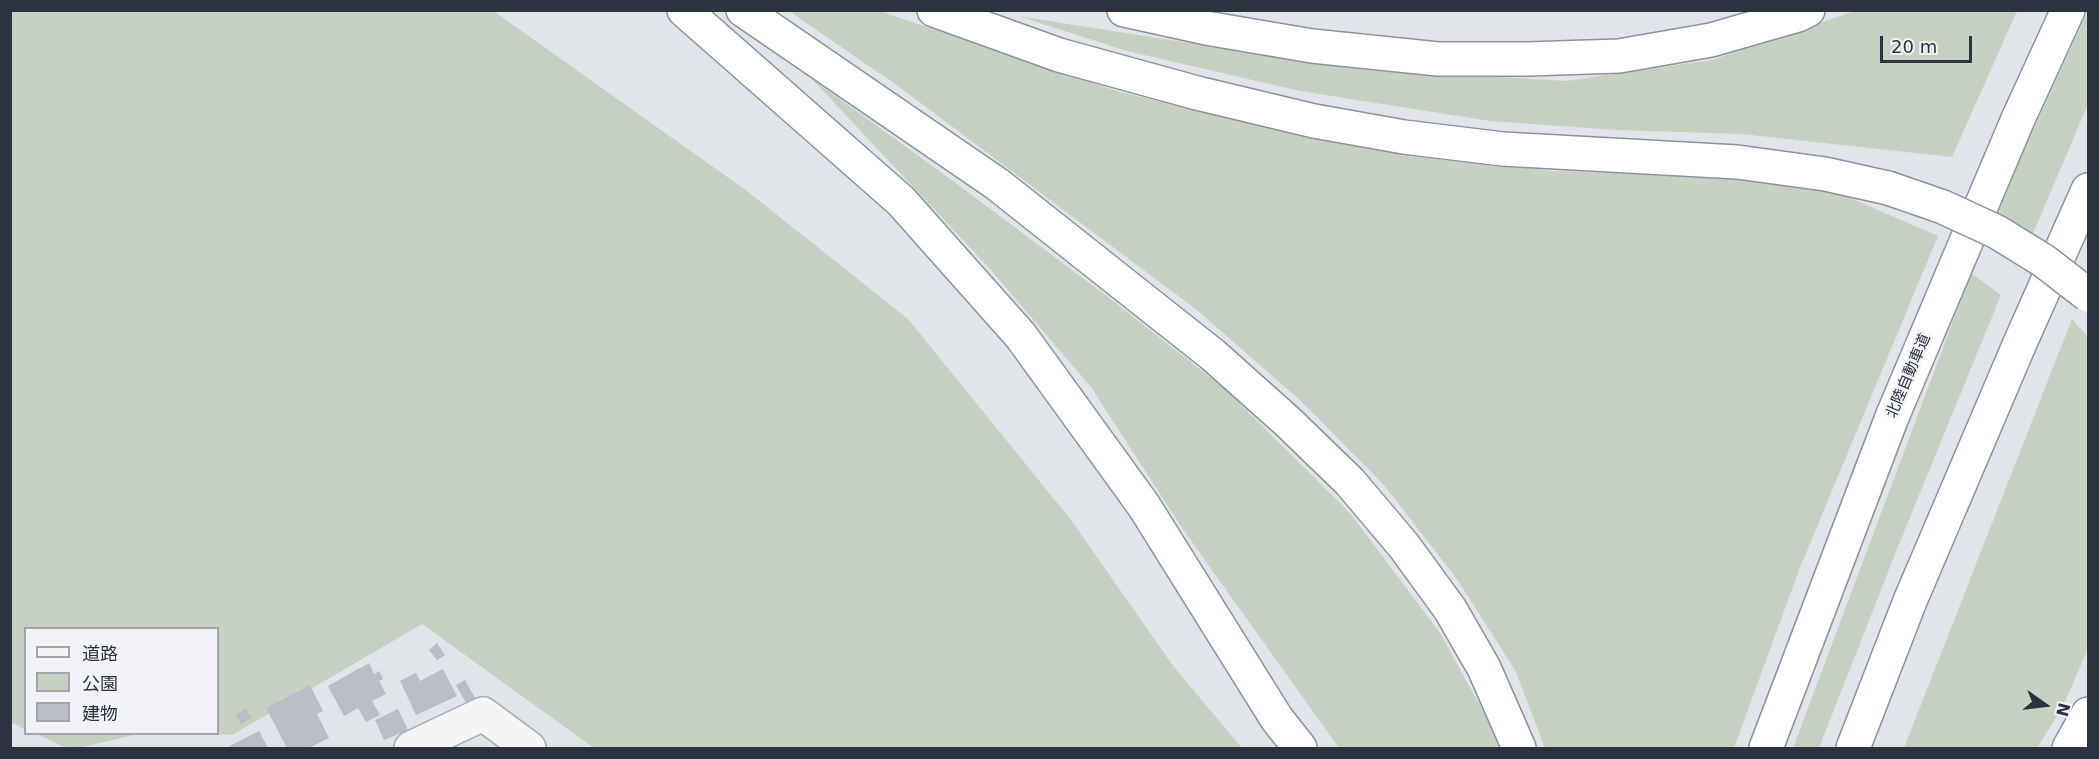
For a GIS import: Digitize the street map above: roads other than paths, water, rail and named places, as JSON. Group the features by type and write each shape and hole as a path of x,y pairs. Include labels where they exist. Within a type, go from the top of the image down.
{"highway":[{"path":"684,10 901,201 1021,336 1144,506 1277,719 1300,748"},
{"path":"743,10 997,184 1213,355 1288,422 1358,491 1404,546 1450,609 1484,668 1519,748"},
{"path":"934,10 1059,56 1314,121 1404,137 1503,149 1737,162 1825,174 1888,188 1943,207 1997,232 2044,261 2088,296"},
{"path":"1124,10 1206,28 1312,46 1438,59 1619,56 1711,40 1798,15 1808,10"},
{"name":"北陸自動車道","path":"1766,748 1892,417 2018,119 2068,10"},
{"path":"1853,748 1914,590 2088,190"},
{"path":"2069,748 2088,714"}],"street":[{"path":"411,748 483,714 529,748"}]}
